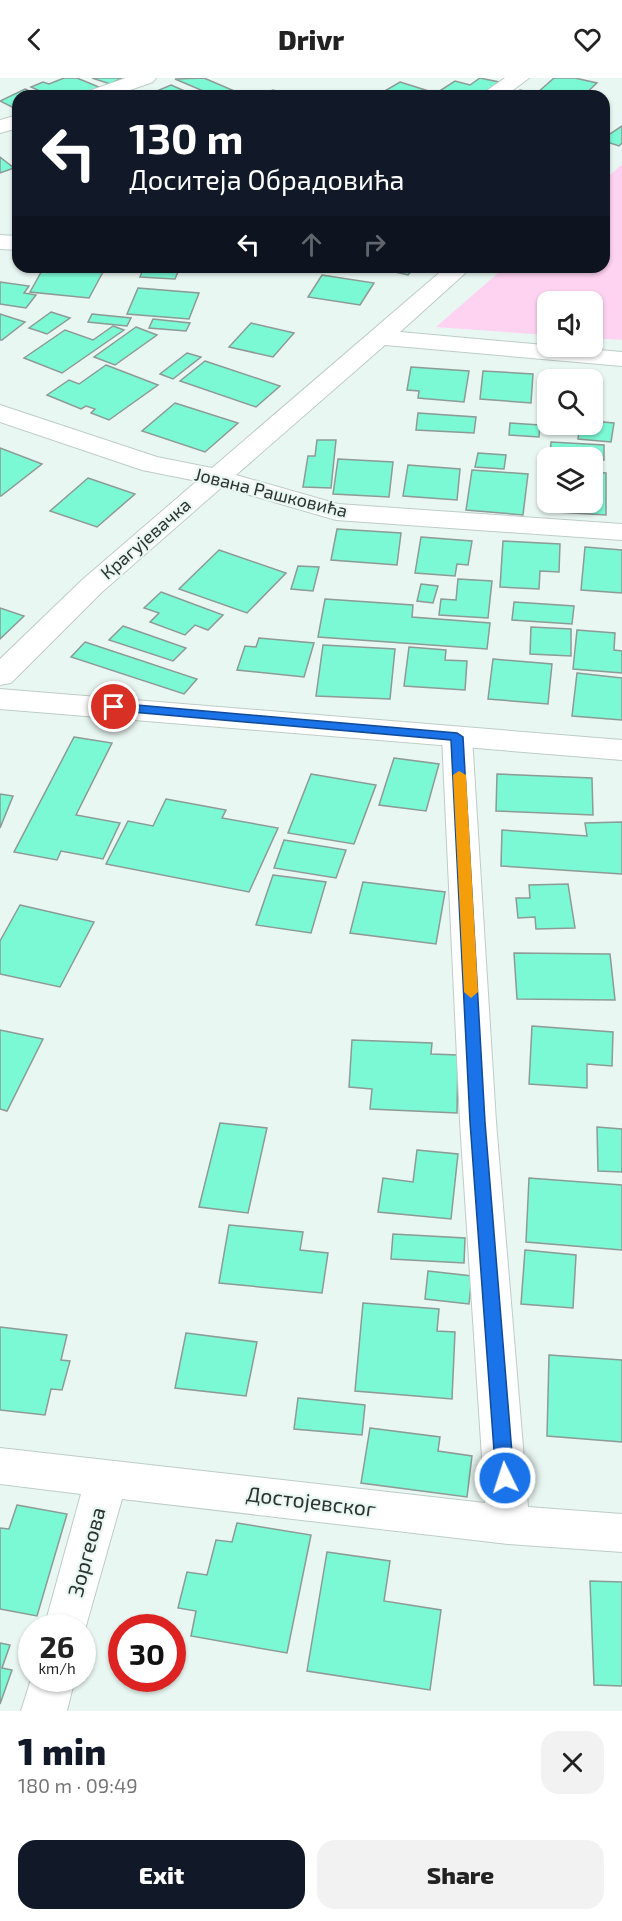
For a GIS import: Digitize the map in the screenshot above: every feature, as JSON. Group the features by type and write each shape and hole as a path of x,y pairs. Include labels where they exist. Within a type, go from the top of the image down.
{"street":[{"path":"111,90 146,78"},
{"path":"500,90 519,78"},
{"name":"Крагујевачка","path":"0,676 92,586 453,273"},
{"path":"379,337 622,359"},
{"name":"Јована Рашковића","path":"0,413 151,464 215,477 336,512 622,532"},
{"path":"0,699 622,750"},
{"path":"457,737 478,1122 508,1526"},
{"name":"Достојевског","path":"0,1466 508,1526 622,1533"},
{"name":"Зоргеова","path":"70,1614 107,1478"},
{"path":"44,1711 49,1692"}],"shaded area":[{"path":"622,164 622,340 603,339 603,291 537,291 537,334 436,327 498,273 610,273 610,175"}],"building":[{"path":"64,78 77,78 99,87 93,90 38,90 31,87 43,82 49,84"},
{"path":"92,78 122,78 110,84"},
{"path":"204,78 232,90 201,90 175,79"},
{"path":"480,78 499,82 488,90 441,90 455,81 470,85"},
{"path":"554,78 575,78 597,83 589,90 540,90"},
{"path":"400,82 425,90 386,90"},
{"path":"171,85 182,90 159,90"},
{"path":"12,95 12,107 0,101"},
{"path":"622,126 622,143 619,146 610,143 610,134"},
{"path":"0,157 12,169 0,173"},
{"path":"41,273 102,273 89,298 30,292"},
{"path":"142,273 178,273 175,279 140,277"},
{"path":"322,275 374,283 360,305 308,297"},
{"path":"0,282 29,286 24,293 36,295 26,308 0,304"},
{"path":"138,288 199,293 189,319 127,314"},
{"path":"51,312 70,318 47,334 29,328"},
{"path":"0,314 25,322 0,340"},
{"path":"92,314 131,318 127,326 88,322"},
{"path":"153,319 190,323 186,331 149,328"},
{"path":"251,323 294,333 273,357 229,347"},
{"path":"113,326 124,330 62,373 24,358 65,330 93,340"},
{"path":"136,327 157,335 115,365 94,357"},
{"path":"187,353 201,357 173,379 160,374"},
{"path":"205,361 280,386 256,407 180,381"},
{"path":"106,365 158,385 109,420 91,413 95,409 86,406 81,409 47,395 69,380 79,384"},
{"path":"411,367 469,371 464,402 418,398 419,391 407,390"},
{"path":"483,371 533,374 531,403 480,399"},
{"path":"175,403 238,423 205,452 142,431"},
{"path":"418,413 476,417 474,433 416,430"},
{"path":"603,422 614,423 611,442 578,439 579,435 603,435"},
{"path":"510,423 537,425 537,435 539,435 539,437 509,435"},
{"path":"317,440 336,440 331,488 303,487 308,456 315,456"},
{"path":"551,442 604,445 604,460 603,447 551,447"},
{"path":"0,448 42,464 1,496 0,496"},
{"path":"478,453 506,455 504,469 475,467"},
{"path":"338,459 393,462 389,497 333,494"},
{"path":"408,465 460,469 457,500 403,496"},
{"path":"472,470 528,474 523,515 466,510"},
{"path":"603,473 606,473 606,515 573,513 603,513"},
{"path":"88,478 135,494 97,527 50,511"},
{"path":"337,529 401,533 397,565 331,560"},
{"path":"421,537 472,541 468,565 457,564 455,576 415,573"},
{"path":"503,541 560,544 559,572 540,571 539,589 500,587"},
{"path":"585,547 622,550 622,593 581,590"},
{"path":"219,550 286,573 247,613 179,589"},
{"path":"298,566 319,567 313,591 291,589"},
{"path":"458,579 492,581 488,618 439,615 441,599 456,600"},
{"path":"421,584 438,586 433,603 417,601"},
{"path":"161,592 223,615 208,630 195,625 185,635 150,622 159,613 144,608"},
{"path":"325,599 413,605 412,617 490,623 487,649 318,637"},
{"path":"514,602 574,606 572,624 512,620"},
{"path":"0,608 24,616 0,639"},
{"path":"123,626 186,648 173,661 109,640"},
{"path":"531,627 571,629 571,656 530,654"},
{"path":"577,630 615,633 614,650 622,651 622,673 573,669"},
{"path":"259,638 314,643 304,677 237,670 245,646 256,647"},
{"path":"85,642 197,679 184,694 71,657"},
{"path":"323,645 395,649 390,699 316,696"},
{"path":"409,647 446,650 445,660 467,661 465,690 404,686"},
{"path":"493,659 552,664 548,704 488,699"},
{"path":"577,673 622,678 622,720 572,716"},
{"path":"74,737 112,743 76,815 120,823 103,859 61,851 57,860 14,852"},
{"path":"394,758 439,764 426,811 379,805"},
{"path":"311,774 376,785 354,844 288,833"},
{"path":"497,774 592,778 593,815 496,811"},
{"path":"0,794 13,796 0,828"},
{"path":"166,799 226,810 222,818 278,828 249,892 106,864 128,821 153,826"},
{"path":"622,822 622,874 501,866 502,830 587,836 585,823"},
{"path":"284,840 346,850 336,878 274,868"},
{"path":"273,875 326,882 311,933 256,925"},
{"path":"363,882 445,892 436,944 350,933"},
{"path":"568,884 575,928 536,929 535,917 518,918 516,898 530,898 529,885"},
{"path":"20,905 94,922 60,987 0,974 0,941"},
{"path":"514,953 610,954 615,1000 517,999"},
{"path":"532,1026 613,1032 612,1066 587,1064 587,1088 529,1084"},
{"path":"0,1030 43,1039 7,1111 0,1109"},
{"path":"352,1040 432,1043 431,1054 458,1055 457,1113 370,1109 372,1089 349,1087"},
{"path":"220,1123 267,1128 248,1213 199,1207"},
{"path":"597,1127 622,1129 622,1172 598,1171"},
{"path":"417,1150 458,1154 451,1219 378,1212 383,1178 413,1182"},
{"path":"529,1178 622,1185 622,1250 526,1242"},
{"path":"229,1225 303,1232 300,1250 328,1253 322,1293 219,1283"},
{"path":"393,1234 465,1238 464,1263 391,1259"},
{"path":"525,1250 576,1255 573,1308 521,1304"},
{"path":"428,1271 472,1276 469,1304 425,1299"},
{"path":"363,1303 439,1309 437,1331 455,1332 452,1399 355,1391"},
{"path":"0,1327 67,1335 61,1360 70,1361 62,1390 51,1389 45,1415 0,1410"},
{"path":"186,1333 257,1342 246,1396 175,1388"},
{"path":"549,1355 622,1360 622,1442 547,1436"},
{"path":"298,1398 365,1405 362,1435 294,1429"},
{"path":"370,1428 440,1437 438,1451 472,1456 467,1497 361,1483"},
{"path":"17,1505 67,1514 38,1614 0,1609 0,1528 9,1529"},
{"path":"237,1523 311,1535 287,1653 191,1636 196,1611 178,1608 187,1572 207,1575 216,1540 232,1542"},
{"path":"327,1552 390,1561 384,1601 441,1610 430,1690 307,1671"},
{"path":"590,1581 622,1582 622,1686 594,1685"},
{"path":"0,1643 10,1645 2,1668 12,1670 0,1704"}],"slow traffic":[{"path":"459,775 471,992"}],"route":[{"path":"114,707 457,737 478,1122 505,1478"}]}
